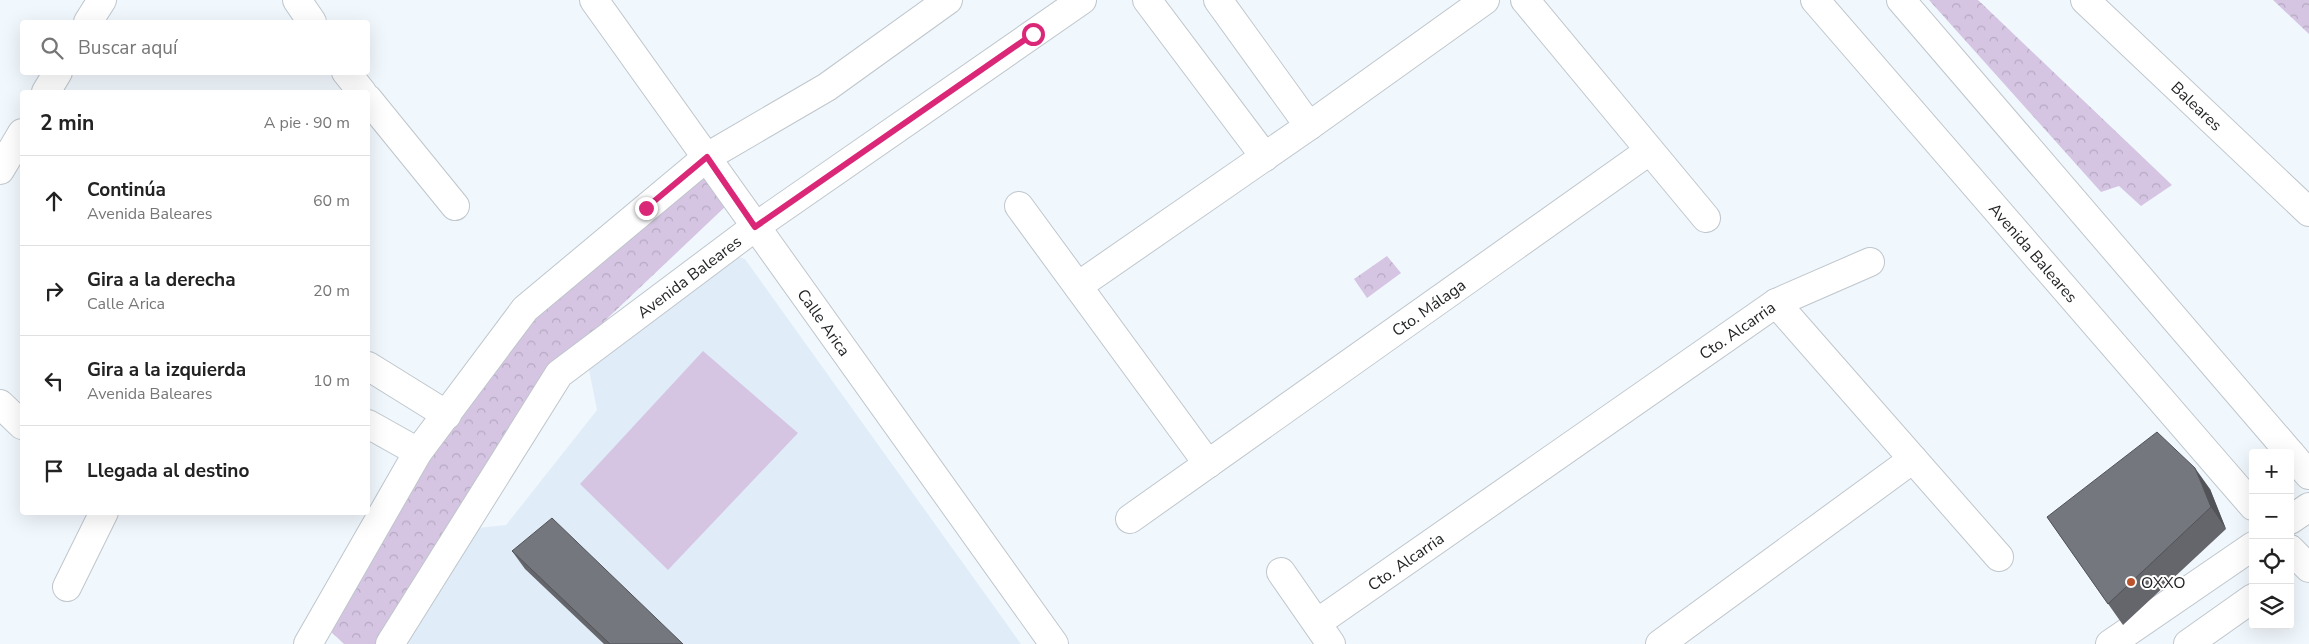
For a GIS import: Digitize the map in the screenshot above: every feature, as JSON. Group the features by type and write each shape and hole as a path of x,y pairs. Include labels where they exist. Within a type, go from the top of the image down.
{"street":[{"path":"89,20 102,0"},
{"path":"296,0 311,20"},
{"name":"Calle Arica","path":"594,0 1054,644"},
{"path":"317,640 418,452 525,309 707,157 827,87 948,0"},
{"name":"Avenida Baleares","path":"390,644 559,374 755,227 1082,0"},
{"path":"1147,0 1265,157"},
{"path":"1218,0 1309,126"},
{"path":"1078,286 1265,157 1485,0"},
{"path":"1525,0 1706,218"},
{"name":"Avenida Baleares","path":"1815,0 2249,501"},
{"path":"1900,0 2287,449"},
{"name":"Baleares","path":"2085,0 2309,212"},
{"path":"47,90 56,75"},
{"path":"370,101 455,206"},
{"path":"0,170 20,136"},
{"name":"Cto. Málaga","path":"1130,519 1649,151"},
{"path":"1019,206 1208,464"},
{"path":"1776,303 1870,262"},
{"name":"Cto. Alcarria","path":"1324,634 1776,303 1999,557"},
{"path":"370,367 446,415"},
{"path":"0,404 20,423"},
{"path":"370,425 418,452"},
{"path":"2294,458 2309,475"},
{"path":"1665,643 1912,459"},
{"path":"2294,517 2309,507"},
{"path":"67,587 103,515"},
{"path":"2110,644 2249,549"},
{"path":"1281,572 1324,634"},
{"path":"2188,644 2249,601"}],"shaded area":[{"path":"732,255 745,259 1021,644 407,644 477,528 506,525 597,410 588,365"}],"green space":[{"path":"1929,0 1978,0 2172,185 2141,206 2119,186 2101,192"},
{"path":"2273,0 2309,0 2309,34"},
{"path":"697,157 727,205 555,368 382,644 344,644 327,628 401,500 528,316"},
{"path":"1387,256 1401,273 1367,298 1354,279"},
{"path":"703,351 798,433 668,570 580,484"}],"building":[{"name":"OXXO","path":"2157,432 2195,468 2211,507 2108,604 2047,517"},
{"path":"552,518 683,644 610,644 512,551"}],"place":[{"name":"OXXO","path":"2131,582"}],"route":[{"path":"646,208 707,157 755,227 1033,34"}]}
